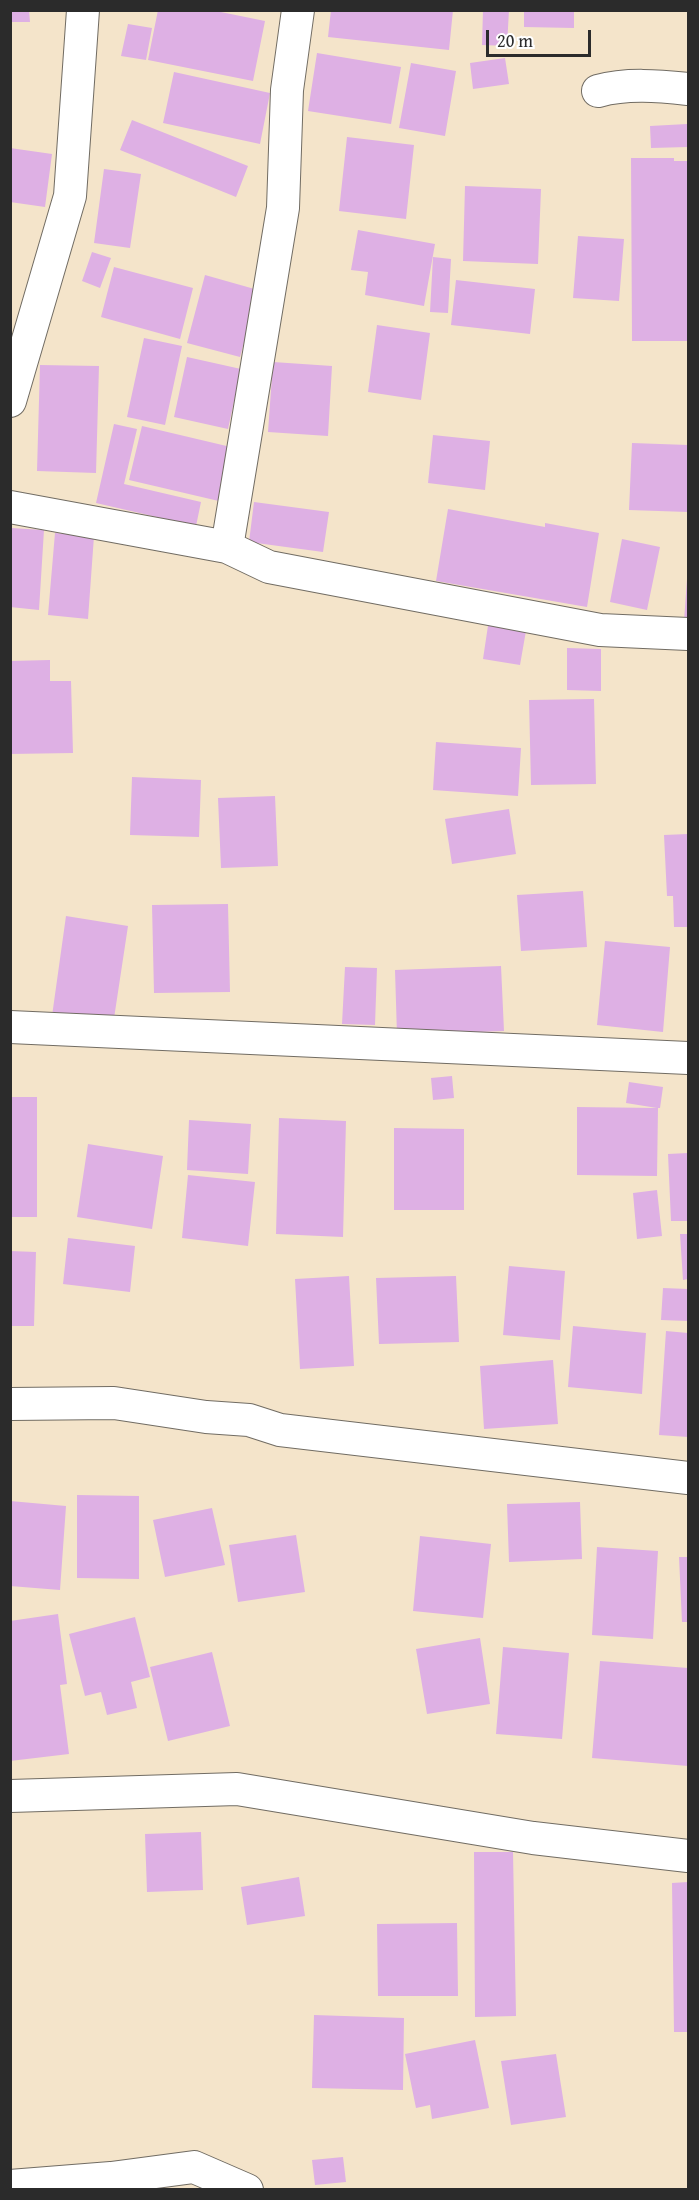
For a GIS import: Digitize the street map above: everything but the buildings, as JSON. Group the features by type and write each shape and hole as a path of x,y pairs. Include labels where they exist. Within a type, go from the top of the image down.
{"street":[{"path":"10,401 70,196 83,10"},
{"path":"227,548 283,207 287,90 298,10"},
{"path":"598,91 656,85 688,89"},
{"path":"10,507 227,548 269,567 600,630 688,634"},
{"path":"10,1027 688,1058"},
{"path":"10,1404 114,1403 206,1417 249,1420 280,1430 688,1478"},
{"path":"10,1796 237,1789 533,1838 688,1856"},
{"path":"10,2186 111,2178 194,2167 247,2190"}]}
